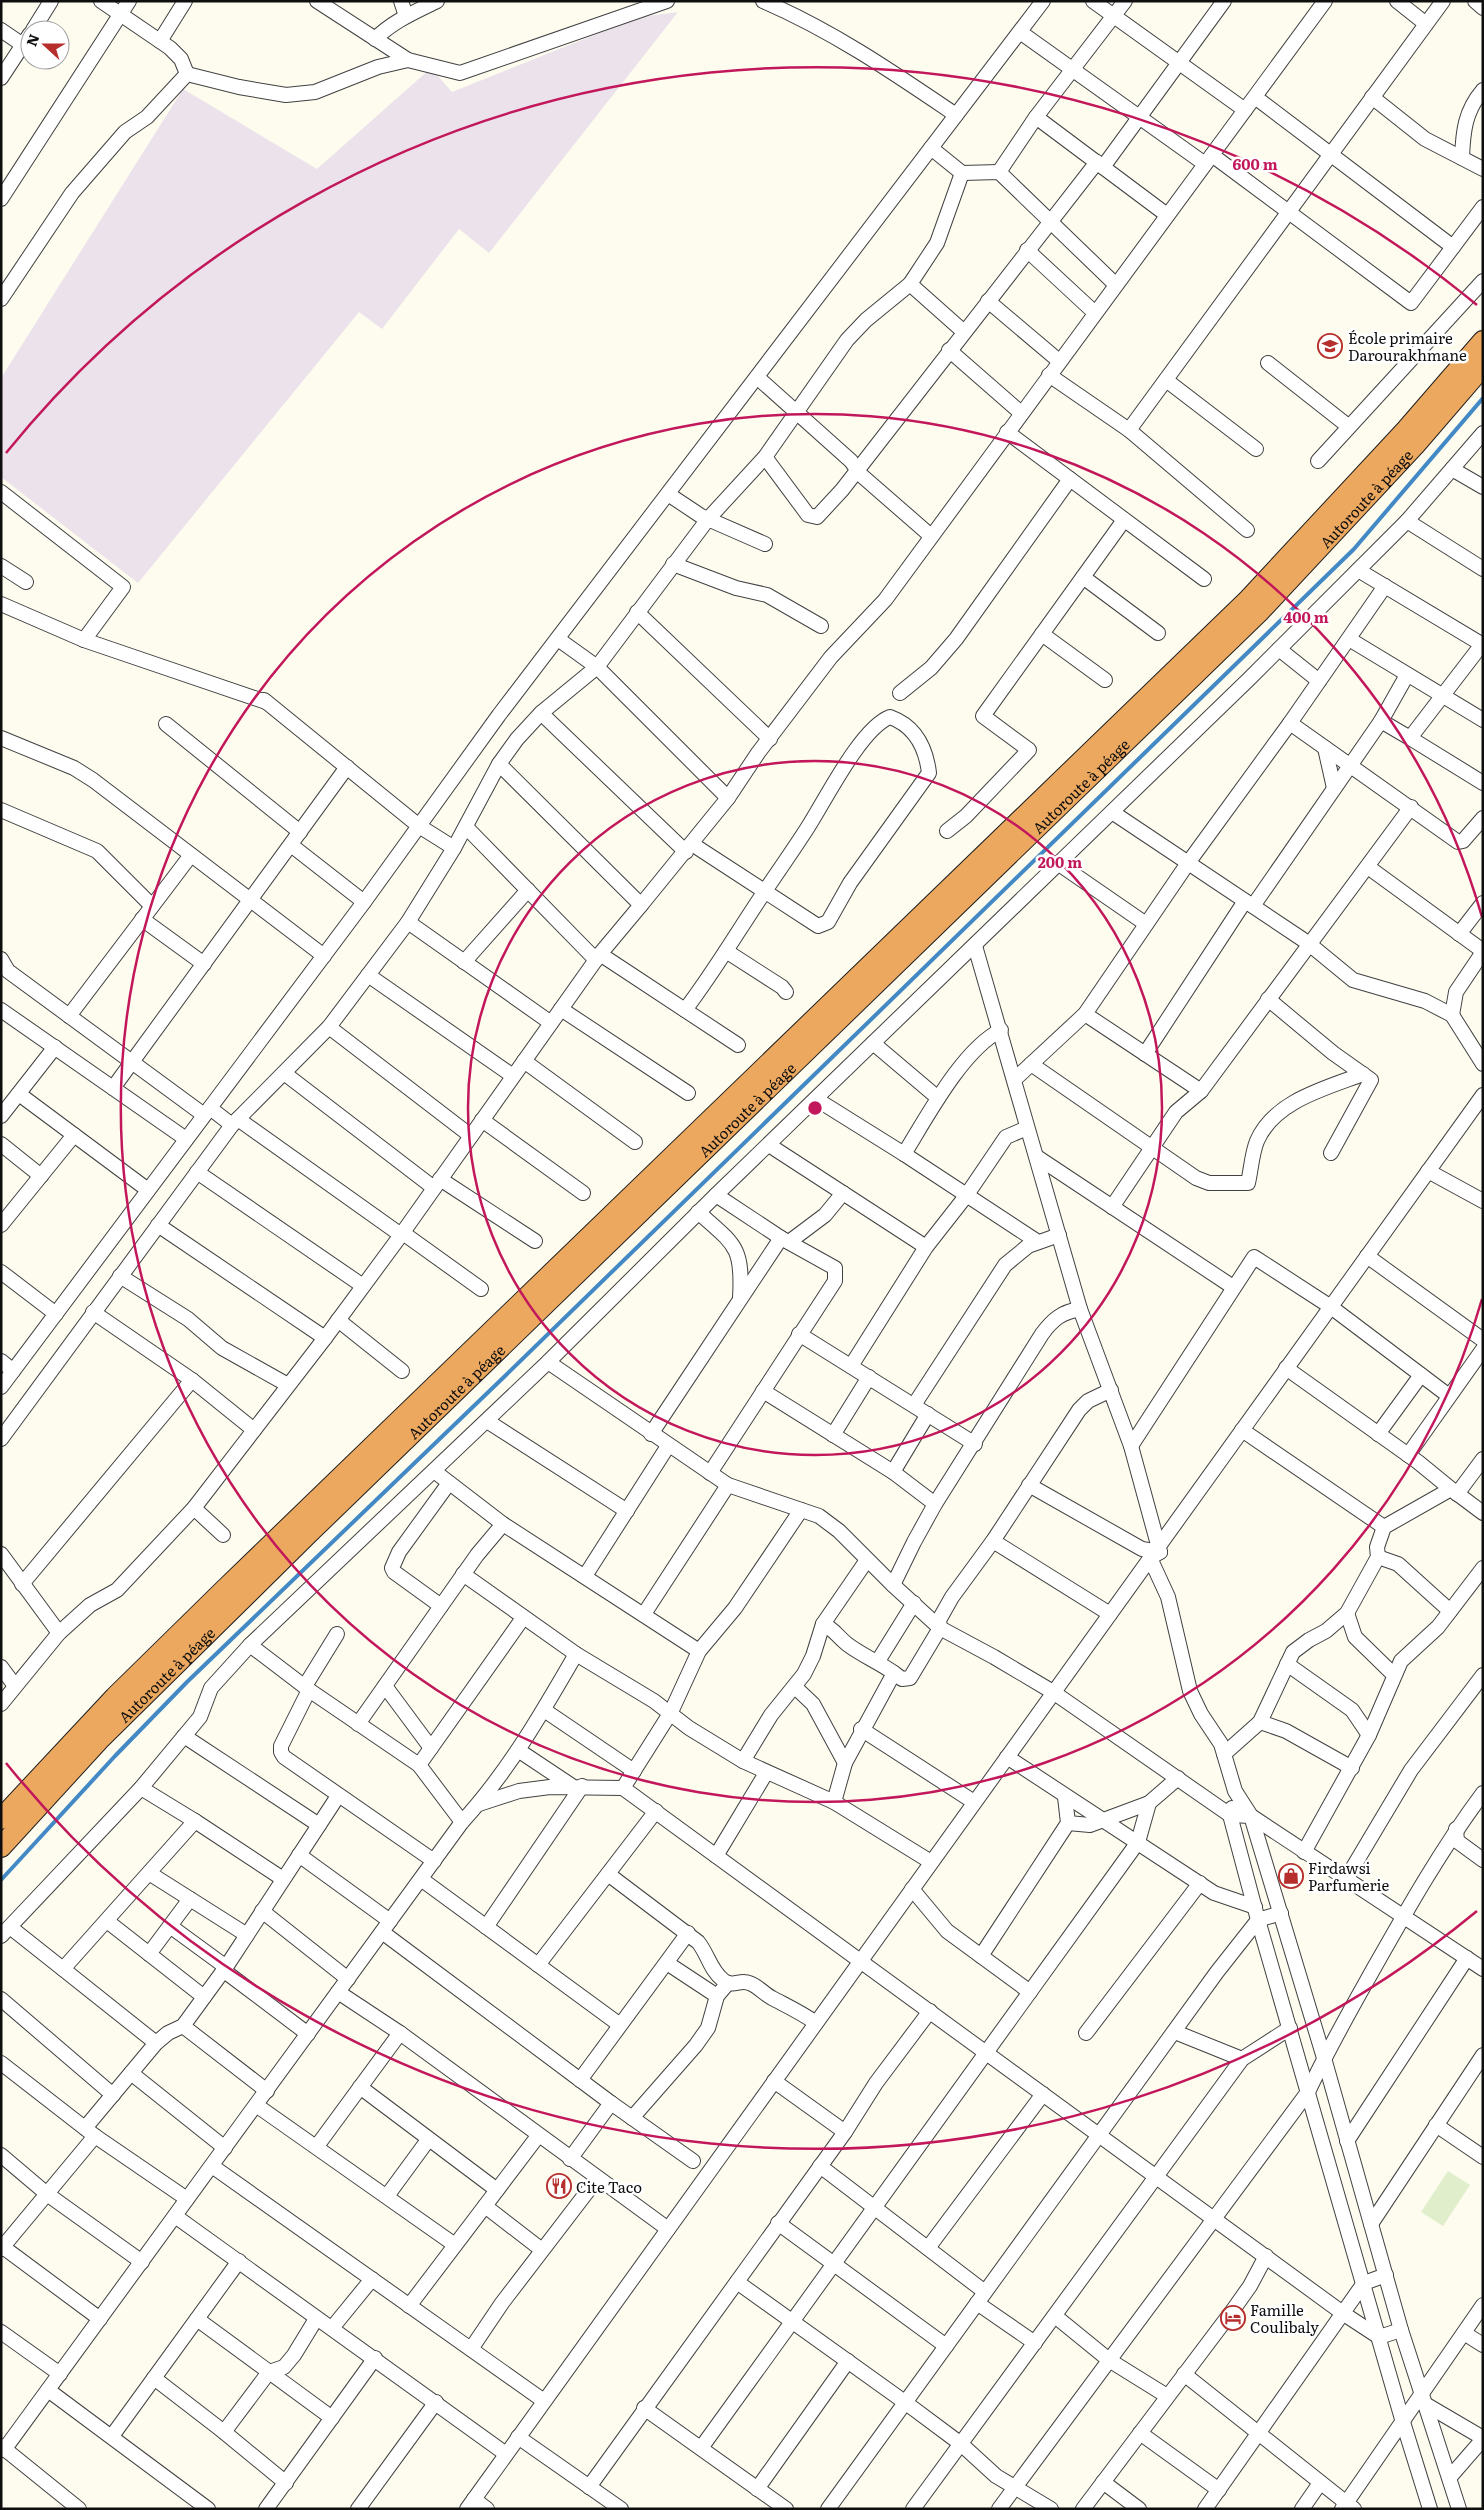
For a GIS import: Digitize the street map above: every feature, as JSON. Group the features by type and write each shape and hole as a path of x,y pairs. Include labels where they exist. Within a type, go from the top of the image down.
{"highway":[{"path":"1,1818 115,1698 224,1590 1247,600 1406,430 1483,341"},
{"name":"Autoroute à péage","path":"1,1847 99,1740 296,1545 1260,611 1384,479 1483,366"}],"street":[{"path":"39,20 51,1"},
{"path":"101,1 160,41 181,59 187,74"},
{"path":"3,191 129,1"},
{"path":"160,41 185,1"},
{"path":"317,1 408,60 460,73 667,1"},
{"path":"401,1 406,16"},
{"path":"375,39 386,28 437,1"},
{"path":"763,1 796,15 847,42 956,115"},
{"path":"1,1387 364,902 499,714 1043,1"},
{"path":"1093,1 1245,110"},
{"path":"1000,172 1036,117 1125,1"},
{"path":"765,457 808,515 813,518 817,517 842,490 856,468 1050,221 1100,165 1139,117 1224,1"},
{"path":"1,1704 59,1633 90,1606 117,1590 194,1508 325,1338 402,1234 598,957 728,798 758,753 830,657 885,600 930,536 1325,1"},
{"path":"1397,1 1426,24"},
{"path":"1129,430 1443,1"},
{"path":"1475,1 1483,8"},
{"path":"1,30 20,37"},
{"path":"1020,32 1139,117 1289,211 1411,303 1483,207"},
{"path":"1,78 20,48"},
{"path":"187,74 239,87 286,95 315,92 378,67 408,60"},
{"path":"1,299 72,193 125,132 146,117 187,74"},
{"path":"1462,158 1463,128 1471,104 1483,90"},
{"path":"1254,97 1453,248"},
{"path":"1372,98 1425,139 1483,169"},
{"path":"1036,117 1167,215"},
{"path":"931,148 962,173 1000,172 1116,285"},
{"path":"1,1439 235,1122 329,1027 408,922 467,828 499,764 517,739 542,712 597,667 708,519 765,457 847,340 866,320 910,284 937,243 962,173"},
{"path":"1027,250 1095,313"},
{"path":"1318,461 1483,280"},
{"path":"910,284 964,332"},
{"path":"988,301 1059,361"},
{"path":"949,350 1022,413"},
{"path":"1268,363 1348,426"},
{"path":"1049,375 1129,430 1247,530"},
{"path":"757,377 797,411 930,536"},
{"path":"1166,380 1256,449"},
{"path":"1007,432 1204,579"},
{"path":"156,2043 63,1969 6,1932 141,1788 200,1716 211,1688 250,1645 548,1362 698,1212 975,946 1279,649 1408,521 1483,433"},
{"path":"1452,469 1483,487"},
{"path":"900,693 930,668 956,639 1070,479"},
{"path":"1,492 122,587 84,640"},
{"path":"668,494 708,519 765,544"},
{"path":"947,830 966,816 1029,750 983,716 1124,520"},
{"path":"1408,521 1483,569"},
{"path":"673,564 736,588 767,595 821,626"},
{"path":"1,566 26,582"},
{"path":"1358,570 1482,644 1410,738"},
{"path":"1083,578 1158,633"},
{"path":"1014,1079 1085,1014 1188,863 1290,723 1385,586"},
{"path":"1,604 84,640 265,701 419,826 454,848"},
{"path":"637,612 770,739"},
{"path":"1042,634 1105,680"},
{"path":"558,639 597,667 728,798"},
{"path":"1349,639 1483,720"},
{"path":"1279,649 1319,681"},
{"path":"1145,1054 1249,904 1381,721 1407,675"},
{"path":"542,712 689,848 765,891 818,926 828,922 850,884 929,773 921,740 898,720 890,718 880,721 867,735 765,891 726,951 714,973 685,1010"},
{"path":"1381,721 1483,783"},
{"path":"1290,723 1349,766 1461,842 1483,818"},
{"path":"166,724 300,832"},
{"path":"1,738 74,768 324,956"},
{"path":"1325,748 1334,788"},
{"path":"499,764 641,905"},
{"path":"113,1088 347,767"},
{"path":"1112,1207 1176,1112 1201,1091 1308,942 1368,867 1411,807"},
{"path":"1,810 97,850 152,906"},
{"path":"1112,812 1308,942 1353,980 1426,1001 1452,1015 1483,1064"},
{"path":"467,828 598,957 738,1045"},
{"path":"291,845 364,902"},
{"path":"69,1016 191,855"},
{"path":"1059,864 1146,924"},
{"path":"1368,867 1483,952 1456,992 1452,1015"},
{"path":"464,962 528,890"},
{"path":"1459,934 1483,903"},
{"path":"142,919 204,964"},
{"path":"408,922 551,1023"},
{"path":"975,946 1080,1309 1131,1446 1190,1691 1201,1714 1221,1744 1235,1791 1251,1816 1324,2058 1401,2330 1459,2509"},
{"path":"726,951 782,987 786,992"},
{"path":"1,959 8,971 132,1062 207,1112 235,1122 481,1289"},
{"path":"368,975 513,1076"},
{"path":"1268,999 1371,1080 1331,1153"},
{"path":"561,1009 688,1093"},
{"path":"1,1010 186,1139"},
{"path":"1085,1014 1201,1091"},
{"path":"329,1027 471,1136"},
{"path":"904,1154 938,1098 980,1044 1000,1030"},
{"path":"873,1043 938,1098"},
{"path":"1,1116 55,1047"},
{"path":"524,1061 635,1142"},
{"path":"1032,1064 1196,1178 1209,1183 1248,1183 1256,1142 1264,1126 1280,1111 1307,1096 1363,1074"},
{"path":"284,1073 437,1183 535,1241"},
{"path":"19,1094 148,1190"},
{"path":"488,2509 470,2504 1483,1095"},
{"path":"816,1099 1038,1242"},
{"path":"482,1120 583,1193"},
{"path":"851,1366 926,1247 966,1196 1006,1137 1028,1128"},
{"path":"1,1225 74,1135"},
{"path":"1,1144 41,1176"},
{"path":"769,1145 926,1247"},
{"path":"1037,1157 1233,1287"},
{"path":"1428,1171 1483,1201"},
{"path":"197,1172 363,1286"},
{"path":"651,1434 740,1299 785,1240 825,1215 843,1193"},
{"path":"710,1473 835,1281 836,1275 835,1268 785,1240 716,1195"},
{"path":"698,1212 731,1242 740,1258 740,1299"},
{"path":"158,1225 325,1338"},
{"path":"914,1405 1005,1265 1018,1252 1038,1242 1059,1235"},
{"path":"1367,1256 1483,1340"},
{"path":"1131,1446 1254,1257 1331,1307 1449,1396"},
{"path":"1,1272 56,1314"},
{"path":"120,1276 188,1319 222,1348 288,1385"},
{"path":"893,1585 914,1542 936,1504 1051,1322 1068,1311 1080,1309"},
{"path":"93,1312 192,1380 254,1430"},
{"path":"338,1320 402,1371"},
{"path":"799,1334 975,1444"},
{"path":"1408,1455 1483,1349"},
{"path":"1,1360 14,1371"},
{"path":"548,1362 668,1446 728,1485 819,1516 839,1531 893,1585 940,1628 1054,1692 1230,1815 1251,1816 1483,1969"},
{"path":"1286,1368 1408,1455 1483,1513"},
{"path":"1378,1434 1421,1375"},
{"path":"833,1435 869,1377"},
{"path":"22,1584 192,1380"},
{"path":"823,1624 836,1632 849,1646 878,1661 902,1678 910,1678 940,1628 939,1620 952,1597 993,1541 1079,1410 1088,1401 1111,1390"},
{"path":"763,1391 893,1472 936,1504"},
{"path":"893,1472 928,1414"},
{"path":"487,1421 627,1511"},
{"path":"1242,1430 1384,1526"},
{"path":"585,1576 668,1446"},
{"path":"1224,1754 1260,1722 1293,1652 1309,1640 1326,1631 1347,1613 1378,1557 1377,1547 1384,1526 1454,1491 1483,1459"},
{"path":"434,1471 503,1524 644,1614 698,1651"},
{"path":"441,1606 394,1572 392,1568 399,1552 449,1483"},
{"path":"644,1614 728,1485"},
{"path":"1029,1485 1142,1549 1156,1552"},
{"path":"194,1508 223,1536"},
{"path":"623,1788 671,1712 698,1651 735,1608 801,1510"},
{"path":"358,1724 463,1574 503,1524"},
{"path":"993,1541 1110,1614"},
{"path":"1,1554 59,1633"},
{"path":"1378,1557 1398,1564 1450,1611"},
{"path":"743,1761 771,1715 795,1687 810,1664 823,1624 867,1560"},
{"path":"1304,1852 1369,1735 1401,1661 1432,1633 1483,1568"},
{"path":"463,1574 576,1654 671,1712 689,1728 766,1773 834,1802 931,1862"},
{"path":"878,1661 914,1603"},
{"path":"1347,1613 1355,1637 1394,1675"},
{"path":"419,1765 523,1618"},
{"path":"337,1634 307,1688 284,1738 280,1752 290,1764 434,1861"},
{"path":"250,1645 307,1688 419,1765 462,1822"},
{"path":"79,2509 3,2448 60,2374 462,1822 479,1804 518,1750 544,1710 576,1654"},
{"path":"1287,1664 1352,1710 1369,1735"},
{"path":"1,1667 15,1686"},
{"path":"834,1802 845,1762 861,1728 894,1673"},
{"path":"1346,1879 1410,1770 1483,1675"},
{"path":"384,1686 431,1748"},
{"path":"795,1687 813,1704 845,1762"},
{"path":"544,1710 634,1771"},
{"path":"1260,1722 1286,1731 1352,1768"},
{"path":"861,1728 974,1802"},
{"path":"184,1736 319,1825"},
{"path":"518,1750 577,1786"},
{"path":"1007,1757 1065,1797 1104,1820 1214,1893 1257,1913 1281,1913"},
{"path":"716,1856 766,1773"},
{"path":"1068,1823 1090,1825 1149,1803 1178,1778"},
{"path":"486,1927 577,1786"},
{"path":"479,1804 518,1792 577,1786 623,1788 1344,2314 1379,2337"},
{"path":"141,1788 283,1879"},
{"path":"1235,1791 1230,1815 1402,2420 1430,2509"},
{"path":"999,2509 1308,2092 1324,2058 1403,1916 1456,1829 1483,1793"},
{"path":"100,2319 2,2248 47,2194 113,2095 156,2043 168,2033 183,2026 247,1935 338,1796"},
{"path":"981,1956 1068,1823 1065,1797"},
{"path":"701,2448 1138,1842 1149,1803"},
{"path":"538,1965 656,1811"},
{"path":"63,1969 195,1821"},
{"path":"1456,1829 1458,1841 1483,1860"},
{"path":"299,1855 580,2080 693,2161"},
{"path":"149,1873 247,1935"},
{"path":"608,1874 688,1933 704,1949 717,1975 728,1983 752,1983 772,1998 816,2023"},
{"path":"420,1879 620,2025"},
{"path":"1086,2033 1200,1884"},
{"path":"912,1889 947,1932 1030,1992"},
{"path":"149,1954 190,1899"},
{"path":"262,1911 348,1979"},
{"path":"828,2509 1175,2032 1257,1913"},
{"path":"107,1921 204,1997"},
{"path":"170,1926 308,2034"},
{"path":"580,2080 688,1933"},
{"path":"1347,2141 1466,1958"},
{"path":"667,1964 717,1996"},
{"path":"632,2118 696,2045 708,2028 717,1996 728,1983"},
{"path":"338,1992 400,2033 538,2136 668,2229"},
{"path":"1,1999 113,2095"},
{"path":"589,2487 644,2408 845,2132 876,2083 930,2011"},
{"path":"183,2026 267,2090"},
{"path":"913,2509 1242,2059 1290,2028"},
{"path":"1175,2032 1242,2059"},
{"path":"316,2146 400,2033"},
{"path":"1,2063 90,2132 187,2199"},
{"path":"1371,2224 1436,2125 1480,2064"},
{"path":"131,2073 224,2148"},
{"path":"774,2082 845,2132"},
{"path":"360,2087 497,2190"},
{"path":"928,2248 1043,2094"},
{"path":"570,2159 611,2103"},
{"path":"256,2105 455,2245"},
{"path":"1436,2125 1483,2157"},
{"path":"410,2306 538,2136"},
{"path":"387,2196 428,2140"},
{"path":"1,2155 47,2194 142,2262"},
{"path":"212,2166 544,2401"},
{"path":"820,2166 928,2248 981,2298 1035,2343"},
{"path":"470,2348 597,2179"},
{"path":"485,2206 542,2250"},
{"path":"175,2216 506,2454"},
{"path":"778,2223 946,2346"},
{"path":"1083,2509 1250,2286 1266,2256"},
{"path":"112,2436 239,2261"},
{"path":"1206,2509 1364,2283 1386,2275"},
{"path":"332,2328 372,2279"},
{"path":"737,2282 906,2403 960,2444 996,2476 1015,2485 1051,2509"},
{"path":"1184,2374 1348,2506 1402,2420 1423,2399 1483,2305"},
{"path":"1055,2316 1109,2360 1167,2396"},
{"path":"224,2432 269,2372 284,2367 294,2355 316,2319"},
{"path":"197,2320 332,2418"},
{"path":"1379,2337 1401,2330"},
{"path":"1,2332 60,2374"},
{"path":"1464,2333 1483,2345"},
{"path":"266,2509 375,2358"},
{"path":"757,2489 848,2361"},
{"path":"154,2378 286,2483"},
{"path":"48,2390 112,2436 189,2503 208,2509"},
{"path":"1423,2399 1483,2438 1450,2477"},
{"path":"358,2509 436,2402"},
{"path":"644,2408 786,2509"},
{"path":"1140,2433 1219,2490"},
{"path":"518,2437 621,2509"},
{"path":"1103,2482 1139,2509"},
{"path":"1302,2509 1320,2483"}],"shaded area":[{"path":"678,12 489,253 459,229 382,329 359,312 138,583 1,477 1,378 183,89 317,169 431,68 452,92 639,17"}],"green space":[{"path":"1448,2171 1470,2185 1443,2226 1421,2212"}],"waterway":[{"path":"1,1880 115,1756 187,1682 505,1376 1354,549 1483,398"}],"place":[{"name":"École primaire Darourakhmane","path":"1330,346"},
{"name":"Firdawsi Parfumerie","path":"1291,1876"},
{"name":"Cite Taco","path":"559,2186"},
{"name":"Famille Coulibaly","path":"1233,2318"}]}
